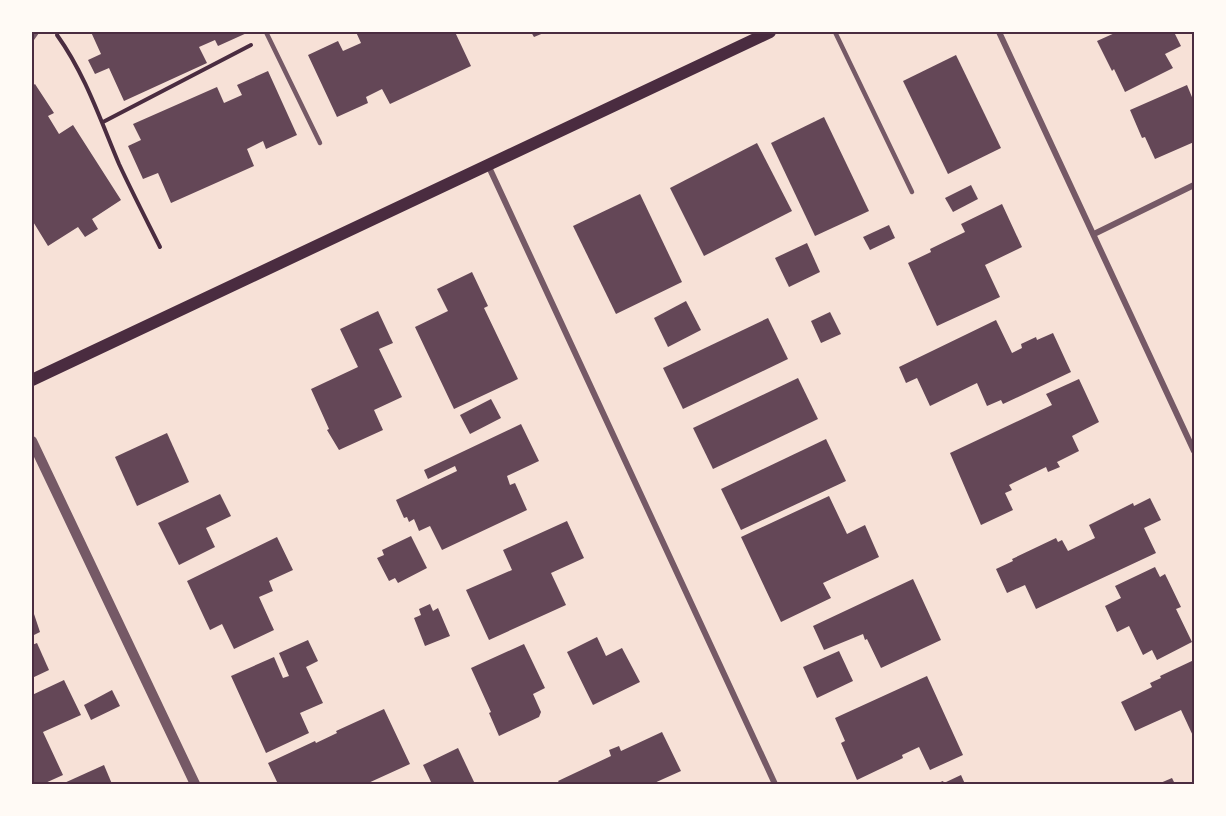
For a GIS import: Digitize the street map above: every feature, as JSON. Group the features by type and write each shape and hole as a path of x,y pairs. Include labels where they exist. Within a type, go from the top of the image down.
{"main road":[{"path":"32,380 770,32"}],"street":[{"path":"999,32 1194,451"},
{"path":"488,165 775,784"},
{"path":"1094,234 1194,185"},
{"path":"32,441 195,784"}],"lane":[{"path":"32,39 37,32"},
{"path":"836,32 912,192"},
{"path":"267,34 321,143"}],"path":[{"path":"55,32 74,58 119,164 160,247"},
{"path":"103,122 267,34"}],"building":[{"path":"91,32 249,32 218,46 215,40 199,47 207,63 124,101 109,68 95,74 88,60 101,54"},
{"path":"356,32 455,32 471,66 390,104 382,89 366,97 368,103 337,117 308,55 338,41 343,51 361,43"},
{"path":"531,32 546,32 534,37"},
{"path":"1117,32 1174,32 1181,46 1165,54 1173,68 1125,92 1097,41"},
{"path":"956,55 1001,148 948,174 903,81"},
{"path":"268,71 297,135 266,149 263,141 247,149 254,166 171,203 158,173 143,179 128,146 141,140 133,124 217,87 224,103 242,95 237,85"},
{"path":"35,84 54,113 48,116 59,134 73,125 121,200 92,219 98,229 85,237 78,227 48,246 32,220 32,86"},
{"path":"1187,85 1194,102 1194,142 1155,159 1145,137 1142,138 1130,110"},
{"path":"824,117 869,211 815,236 771,143"},
{"path":"757,143 792,211 704,256 670,188"},
{"path":"971,185 978,199 953,212 945,198"},
{"path":"640,194 682,282 616,314 573,226"},
{"path":"1002,204 1022,247 985,265 1000,297 937,326 908,263 965,232 961,224"},
{"path":"889,225 895,238 870,250 863,237"},
{"path":"807,243 820,272 789,287 775,258"},
{"path":"472,272 488,306 484,308 518,379 454,409 415,327 448,311 437,289"},
{"path":"686,301 701,330 668,347 654,318"},
{"path":"378,311 393,343 379,349 402,397 374,410 383,430 339,450 327,430 329,429 311,389 358,367 340,329"},
{"path":"830,312 841,334 821,343 811,321"},
{"path":"768,318 788,359 683,409 663,368"},
{"path":"996,320 1012,353 1022,348 1021,344 1053,333 1071,372 1003,404 1001,400 987,406 977,383 930,406 917,378 906,383 899,367"},
{"path":"798,378 818,419 713,469 693,428"},
{"path":"1079,379 1099,422 1072,436 1079,451 1057,462 1060,467 1048,472 1046,467 1009,485 1012,490 1005,493 1013,510 981,525 950,453 1052,405 1046,394"},
{"path":"491,399 501,418 470,434 460,415"},
{"path":"521,424 539,461 507,476 510,485 515,483 527,510 442,550 430,526 419,531 414,519 409,522 407,517 404,518 396,500 457,471 455,466 428,479 424,470"},
{"path":"167,433 189,482 137,506 115,457"},
{"path":"826,439 846,481 741,530 721,489"},
{"path":"220,494 231,516 206,528 215,547 179,565 158,523"},
{"path":"829,496 847,534 865,525 879,557 823,583 831,598 781,622 741,537"},
{"path":"1150,498 1161,520 1144,528 1156,553 1036,609 1025,585 1007,593 996,569 1056,538 1058,542 1062,540 1068,551 1095,538 1089,525 1133,503 1134,506"},
{"path":"567,521 584,558 551,573 566,605 489,640 466,590 512,570 503,550"},
{"path":"411,536 427,568 398,583 395,578 389,581 377,558 384,555 382,550"},
{"path":"277,537 293,570 269,581 273,591 259,597 274,630 234,649 222,624 210,630 187,581"},
{"path":"1155,567 1160,577 1165,574 1181,607 1176,609 1192,642 1157,660 1152,650 1143,655 1129,626 1117,632 1105,606 1121,598 1115,586"},
{"path":"913,579 941,640 881,668 863,634 824,650 813,626"},
{"path":"430,604 433,611 438,608 450,636 425,646 414,618 421,615 419,609"},
{"path":"32,608 40,632 32,636"},
{"path":"597,637 606,656 622,648 640,682 593,705 567,652"},
{"path":"308,640 318,661 306,667 323,703 300,713 309,733 266,753 231,676 274,657 283,678 289,676 279,653"},
{"path":"37,643 49,670 32,678 32,645"},
{"path":"524,644 545,688 533,694 541,712 539,717 499,736 471,668"},
{"path":"839,651 853,681 817,698 803,667"},
{"path":"1194,660 1194,738 1181,710 1135,731 1121,702 1152,687 1150,683 1161,678 1160,676"},
{"path":"927,676 963,755 930,770 919,747 902,755 903,758 857,780 841,743 845,741 835,718"},
{"path":"64,680 81,715 43,732 63,775 43,784 32,784 32,695"},
{"path":"112,690 120,706 91,720 84,705"},
{"path":"384,709 410,764 366,784 278,784 268,763 315,741 316,743"},
{"path":"662,732 681,771 652,784 560,784 558,781 611,756 609,750 619,746 621,751"},
{"path":"458,748 475,784 432,784 423,765"},
{"path":"104,765 112,784 62,784"},
{"path":"961,775 965,784 935,784 943,781 944,783"},
{"path":"1172,778 1175,784 1158,784"}]}
